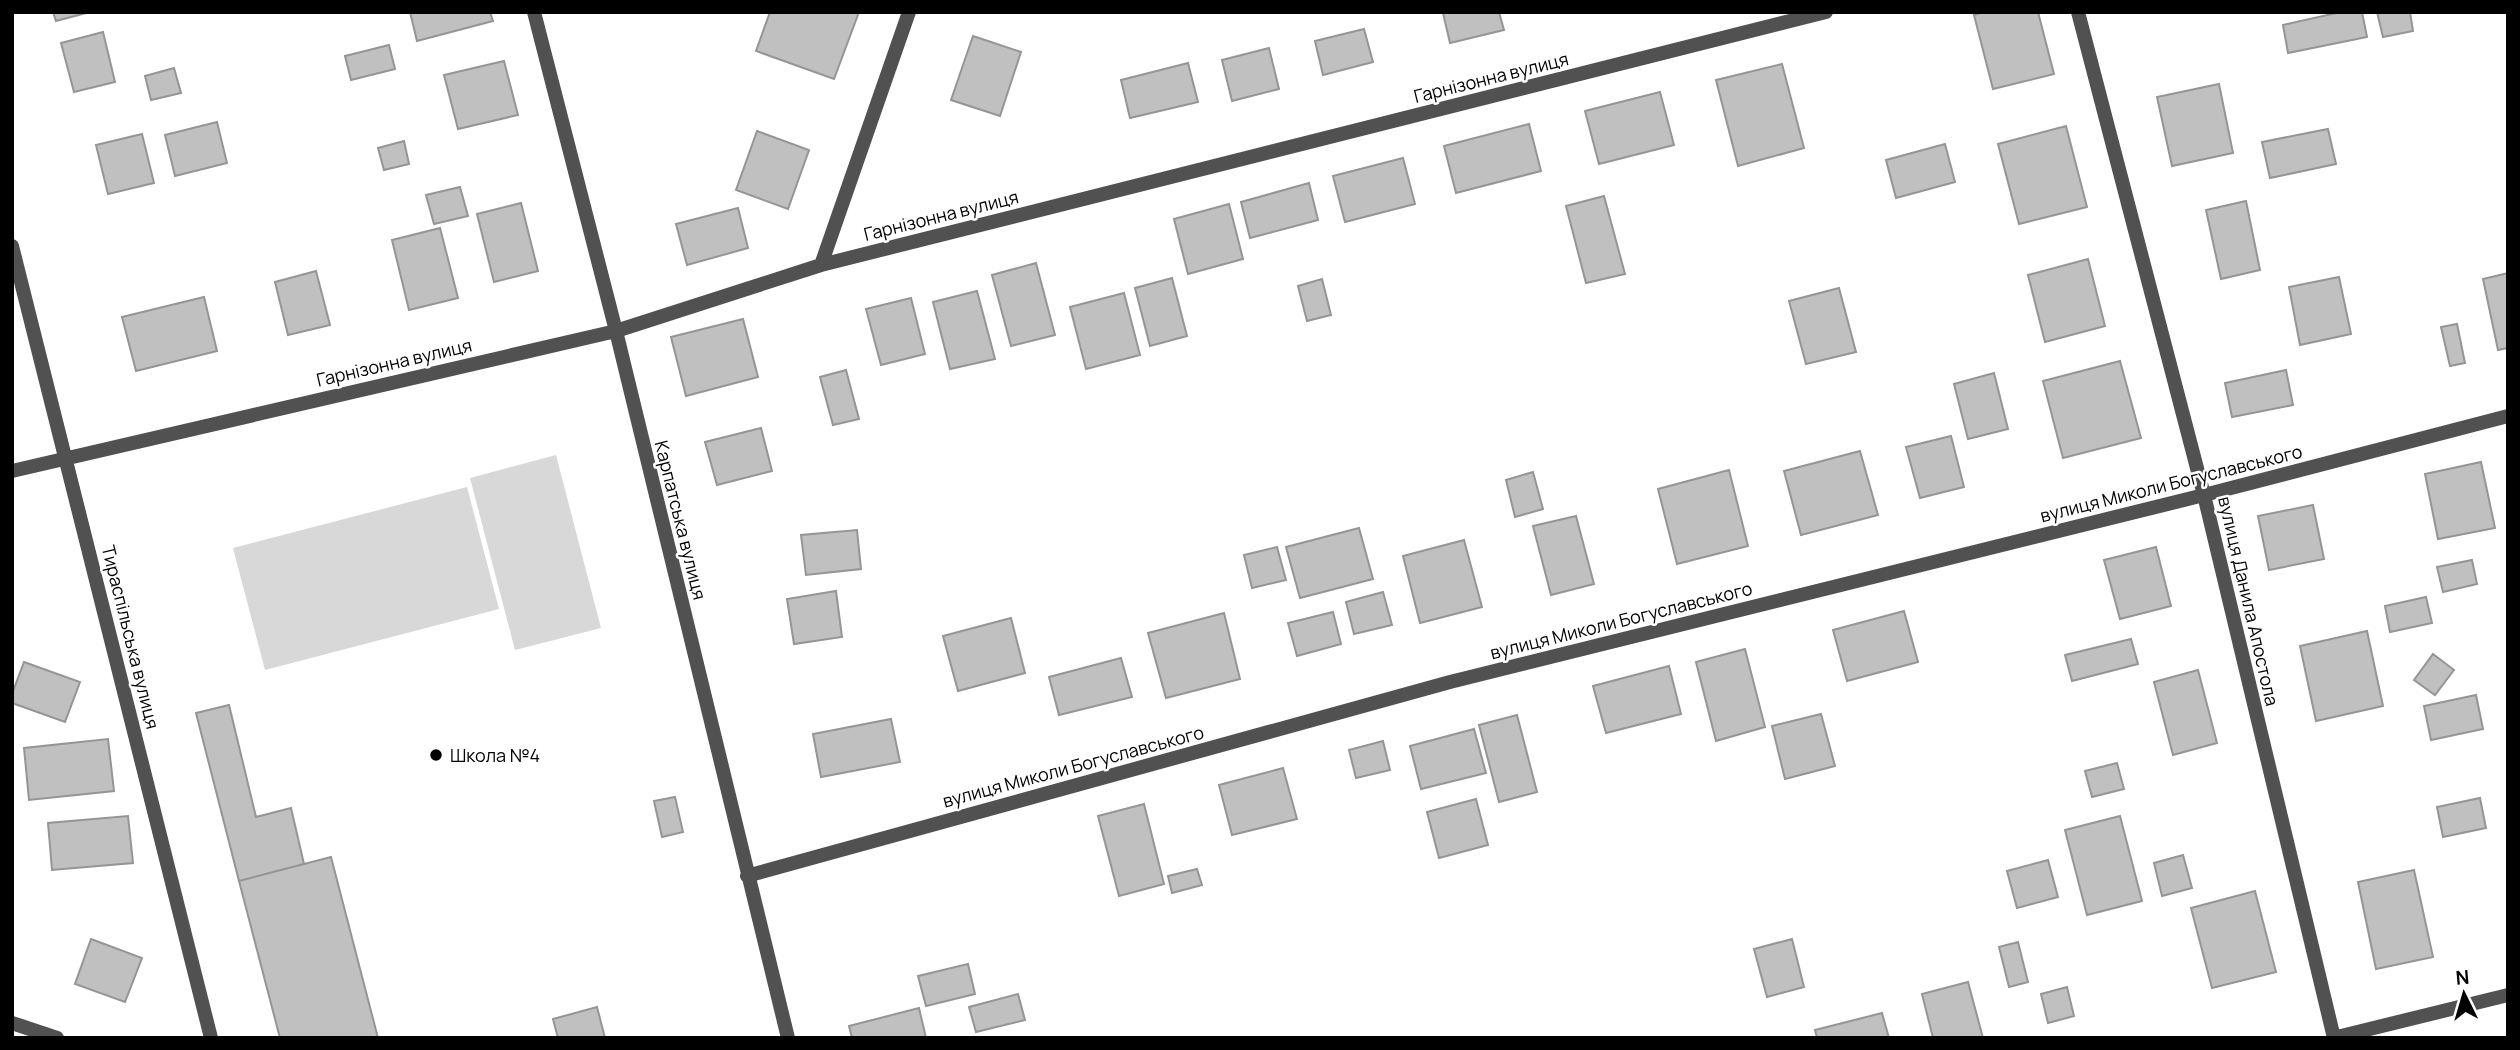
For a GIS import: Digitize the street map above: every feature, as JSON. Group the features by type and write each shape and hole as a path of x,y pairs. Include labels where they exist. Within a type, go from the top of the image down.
{"street":[{"name":"Карпатська вулиця","path":"534,12 616,331 788,1038"},
{"path":"821,265 908,12"},
{"name":"Гарнізонна вулиця","path":"12,471 616,331 821,265 1826,12"},
{"name":"вулиця Данила Апостола","path":"2078,12 2204,495 2334,1038"},
{"name":"Тираспільська вулиця","path":"12,246 211,1038"},
{"name":"вулиця Миколи Богуславського","path":"747,876 1450,682 2204,495 2508,416"},
{"path":"2334,1038 2508,995"},
{"path":"12,1023 57,1038"}],"shaded area":[{"path":"556,455 601,628 515,650 470,478"},
{"path":"467,487 499,609 265,670 233,548"}],"building":[{"path":"53,12 90,12 56,21"},
{"path":"410,12 490,12 493,21 417,41"},
{"path":"770,12 859,12 834,79 756,51"},
{"path":"1499,12 1504,30 1450,43 1443,13"},
{"path":"1983,12 2038,12 2054,74 1993,89 1974,15"},
{"path":"2341,12 2362,12 2367,37 2288,53 2283,25"},
{"path":"2377,12 2410,12 2413,31 2383,37"},
{"path":"1364,29 1373,62 1323,75 1315,41"},
{"path":"103,32 115,82 74,92 61,43"},
{"path":"973,36 1021,52 1000,116 951,100"},
{"path":"389,45 395,69 351,80 345,56"},
{"path":"1269,48 1279,89 1232,101 1222,60"},
{"path":"504,61 518,115 458,129 444,75"},
{"path":"1188,63 1198,102 1130,118 1121,80"},
{"path":"1782,64 1804,148 1738,166 1716,80"},
{"path":"174,68 181,93 151,100 145,76"},
{"path":"2219,84 2233,153 2172,166 2157,97"},
{"path":"1660,92 1674,145 1599,164 1585,111"},
{"path":"217,122 227,163 175,176 165,135"},
{"path":"1529,124 1541,171 1456,193 1444,146"},
{"path":"2066,126 2087,207 2019,224 1998,144"},
{"path":"2328,129 2336,164 2270,178 2262,142"},
{"path":"757,131 809,150 788,209 736,190"},
{"path":"142,134 154,183 108,194 96,145"},
{"path":"404,141 409,164 384,170 378,148"},
{"path":"1945,144 1955,182 1896,198 1886,160"},
{"path":"1403,158 1415,204 1345,222 1333,176"},
{"path":"1309,183 1318,220 1250,238 1241,202"},
{"path":"460,187 468,216 434,224 426,195"},
{"path":"1604,196 1625,274 1586,283 1566,206"},
{"path":"2246,201 2260,270 2221,279 2206,210"},
{"path":"521,203 538,271 494,282 477,214"},
{"path":"1229,204 1243,259 1188,274 1174,219"},
{"path":"738,208 748,248 687,265 676,224"},
{"path":"440,228 458,298 409,310 392,240"},
{"path":"2088,259 2105,326 2045,342 2028,275"},
{"path":"1036,263 1055,335 1011,346 992,275"},
{"path":"316,271 330,325 288,335 275,282"},
{"path":"2508,273 2508,348 2498,350 2483,279"},
{"path":"2339,277 2351,334 2300,345 2289,287"},
{"path":"1172,278 1187,336 1150,346 1135,288"},
{"path":"1322,279 1331,315 1307,321 1298,286"},
{"path":"1839,288 1856,352 1806,364 1789,301"},
{"path":"977,291 995,359 950,369 933,302"},
{"path":"1124,293 1140,355 1086,369 1070,307"},
{"path":"204,297 217,351 136,371 122,317"},
{"path":"911,298 925,354 881,365 866,309"},
{"path":"743,319 758,377 686,396 671,337"},
{"path":"2457,324 2465,363 2450,366 2441,327"},
{"path":"2120,361 2141,438 2063,458 2043,381"},
{"path":"846,370 859,419 833,425 820,377"},
{"path":"2286,370 2293,405 2232,417 2225,383"},
{"path":"1994,373 2008,429 1968,439 1954,384"},
{"path":"761,428 772,471 717,485 705,442"},
{"path":"1951,436 1964,487 1920,498 1906,447"},
{"path":"1860,451 1878,515 1801,535 1784,471"},
{"path":"2481,462 2495,528 2438,539 2425,474"},
{"path":"1729,470 1748,546 1677,564 1658,489"},
{"path":"1533,472 1543,509 1515,517 1506,480"},
{"path":"2313,505 2324,559 2269,570 2258,516"},
{"path":"1576,516 1594,584 1551,595 1533,526"},
{"path":"1359,528 1373,579 1300,598 1286,547"},
{"path":"857,530 861,569 806,575 801,535"},
{"path":"1464,540 1482,607 1420,623 1403,556"},
{"path":"1277,547 1286,580 1252,588 1244,555"},
{"path":"2156,547 2171,606 2120,619 2104,560"},
{"path":"2472,560 2477,584 2443,592 2437,567"},
{"path":"836,591 842,637 794,644 787,599"},
{"path":"1383,592 1392,625 1354,634 1346,602"},
{"path":"2426,597 2432,623 2390,632 2385,606"},
{"path":"1904,611 1918,662 1847,681 1833,630"},
{"path":"1333,612 1341,644 1297,656 1288,623"},
{"path":"1224,613 1240,679 1166,698 1148,633"},
{"path":"1011,618 1025,673 958,691 943,636"},
{"path":"2367,631 2383,706 2316,721 2300,646"},
{"path":"2131,639 2138,664 2072,681 2065,655"},
{"path":"1745,649 1765,727 1716,741 1696,662"},
{"path":"2433,654 2454,670 2435,695 2414,680"},
{"path":"1121,658 1132,697 1059,715 1049,677"},
{"path":"24,662 80,682 65,722 12,703 12,694"},
{"path":"1669,666 1681,714 1606,733 1593,686"},
{"path":"2198,670 2217,743 2173,755 2154,682"},
{"path":"2476,695 2483,729 2431,740 2424,706"},
{"path":"229,705 256,817 291,808 304,864 239,881 196,713"},
{"path":"1821,714 1835,766 1785,779 1772,726"},
{"path":"1517,715 1537,792 1499,802 1479,725"},
{"path":"891,719 900,762 821,777 813,734"},
{"path":"1474,729 1486,773 1421,789 1410,746"},
{"path":"108,739 114,791 29,800 24,748"},
{"path":"1383,741 1390,770 1356,778 1349,750"},
{"path":"2117,763 2124,789 2092,797 2085,771"},
{"path":"1283,768 1297,819 1232,835 1219,785"},
{"path":"675,797 683,832 662,837 654,801"},
{"path":"2480,798 2486,828 2443,837 2437,807"},
{"path":"1476,799 1488,845 1439,858 1427,812"},
{"path":"1144,804 1164,884 1119,896 1098,816"},
{"path":"128,816 133,863 52,870 48,823"},
{"path":"2120,816 2142,901 2087,915 2065,830"},
{"path":"2183,855 2192,888 2162,896 2154,863"},
{"path":"331,857 378,1038 280,1038 239,881"},
{"path":"2048,860 2058,897 2017,908 2007,871"},
{"path":"1197,869 1202,885 1172,893 1168,876"},
{"path":"2414,870 2433,957 2376,969 2358,882"},
{"path":"2255,891 2276,972 2212,988 2191,908"},
{"path":"91,939 142,958 125,1002 75,984"},
{"path":"1792,939 1804,987 1767,997 1754,949"},
{"path":"2018,942 2028,982 2009,987 1999,947"},
{"path":"968,964 975,994 926,1006 918,976"},
{"path":"1968,982 1983,1038 1933,1038 1922,994"},
{"path":"2067,987 2074,1016 2048,1023 2041,994"},
{"path":"1018,994 1025,1020 976,1032 969,1007"},
{"path":"597,1007 605,1038 558,1038 553,1019"},
{"path":"919,1008 926,1038 852,1038 849,1026"},
{"path":"1882,1013 1889,1038 1817,1038 1815,1030"}],"place":[{"name":"Школа №4","path":"436,755"}]}
